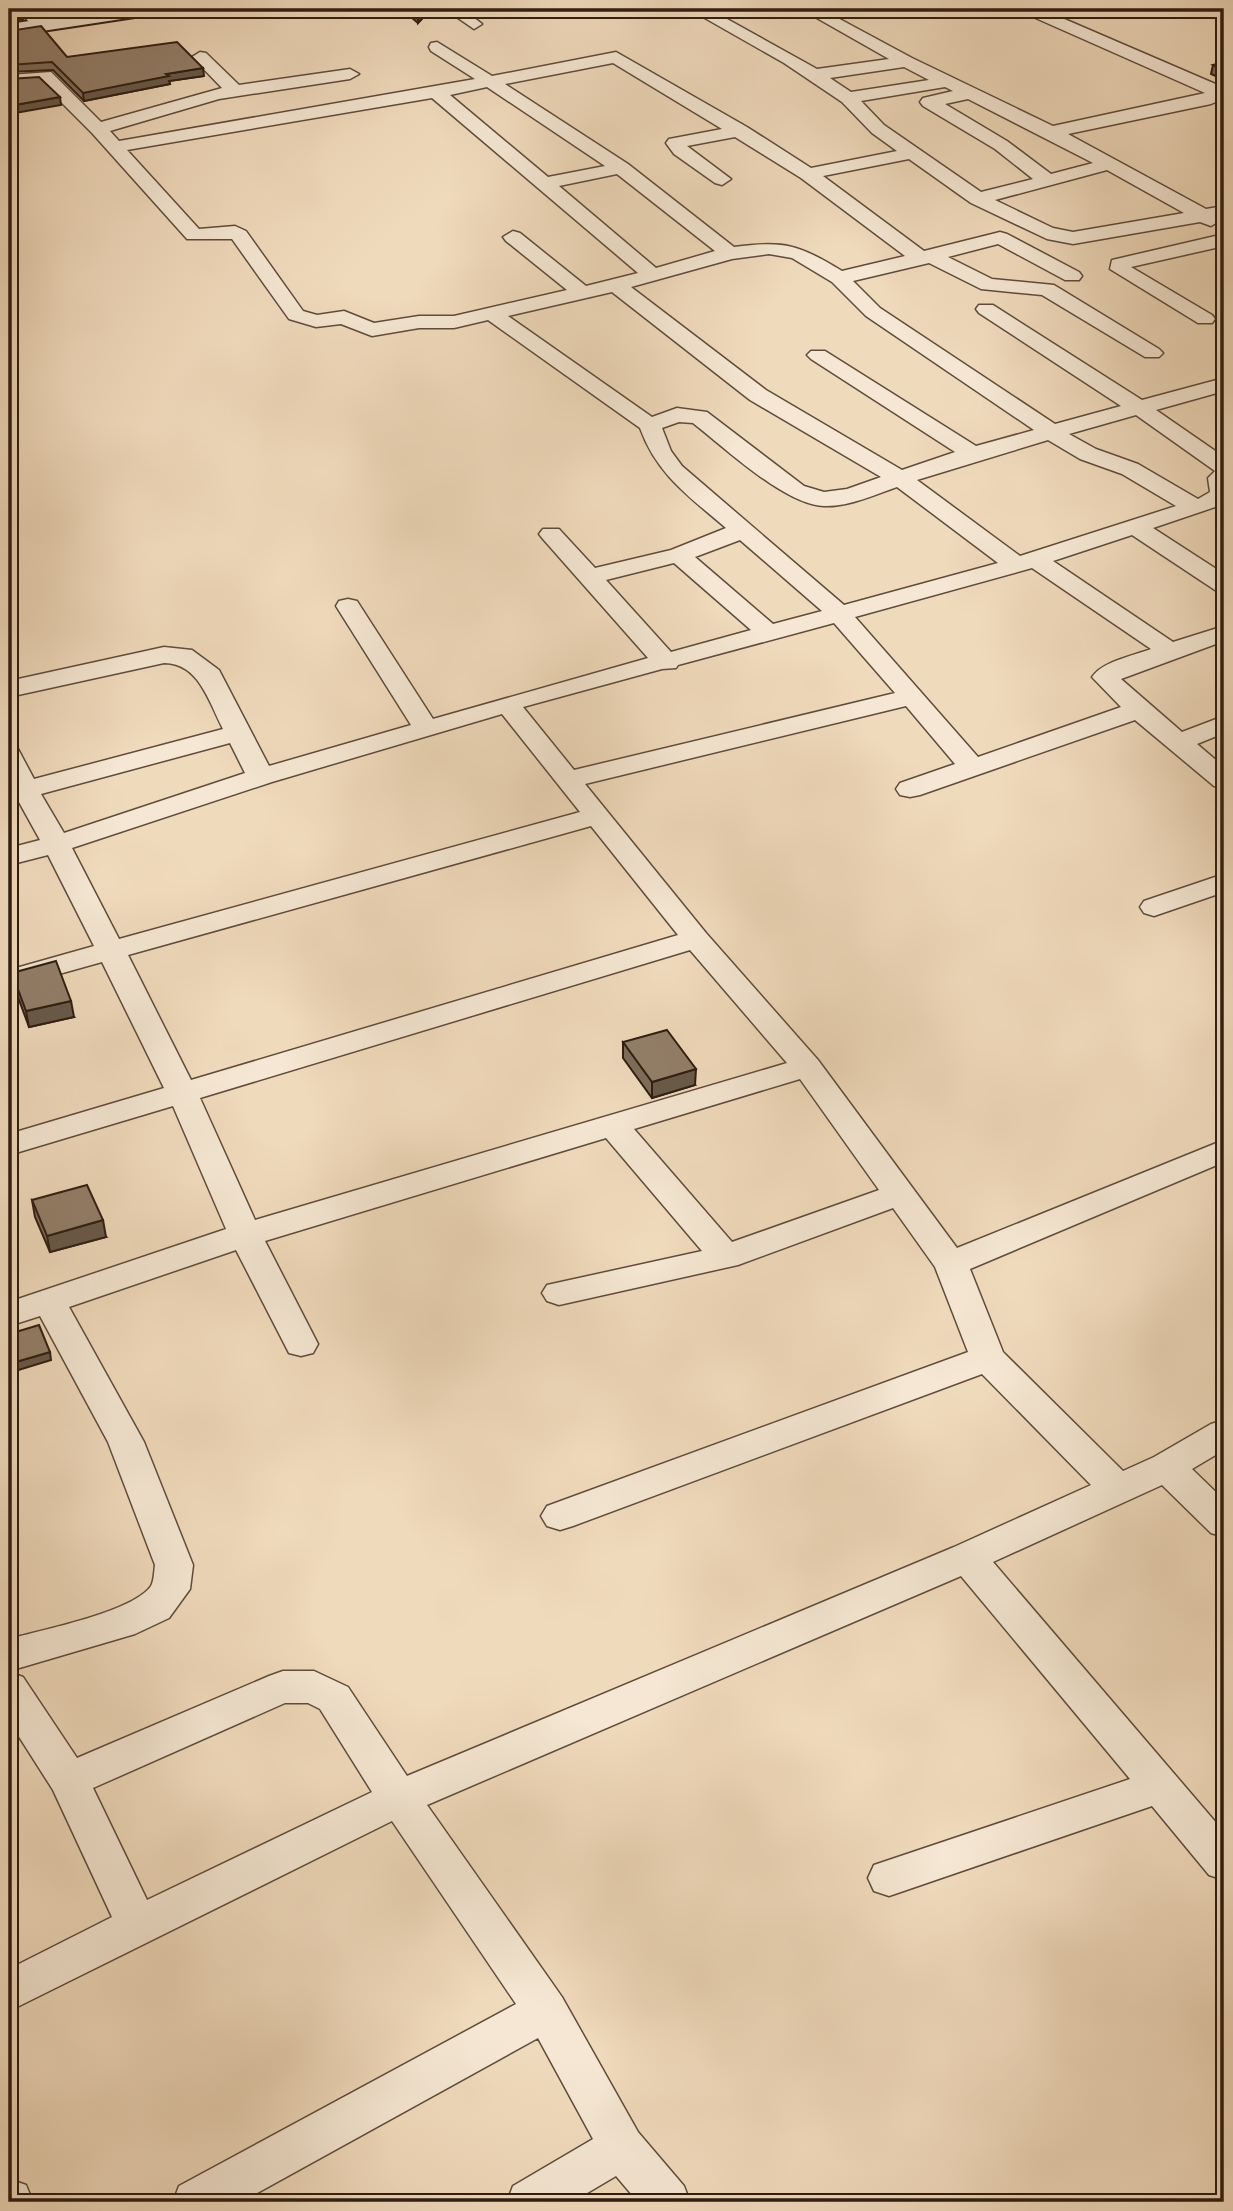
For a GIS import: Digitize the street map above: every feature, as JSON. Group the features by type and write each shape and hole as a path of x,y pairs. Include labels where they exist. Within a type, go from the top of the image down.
{"main road":[{"path":"9,30 119,11 148,9"}],"street":[{"path":"26,9 40,25"},
{"path":"453,9 474,24"},
{"path":"697,9 814,75 849,98 878,129 978,198 1047,233 1073,238 1224,212"},
{"path":"809,9 906,62 1051,132 1224,227"},
{"path":"1028,9 1214,90 1214,96 1205,100 1051,132"},
{"path":"437,47 621,168 730,253"},
{"path":"200,57 235,91"},
{"path":"114,147 436,92 617,57 808,174 927,258 988,285 1004,288 1035,287 1224,240"},
{"path":"814,75 906,62"},
{"path":"98,129 217,94 350,74"},
{"path":"9,80 45,76 98,129 194,235 235,232 239,235 296,315 305,319 316,321 344,317 372,330 419,322 436,323 494,315 730,253 769,248 789,250 839,278 873,312 1051,431 1088,454 1129,470 1195,507"},
{"path":"849,98 947,82"},
{"path":"436,92 653,275"},
{"path":"970,93 929,102 1001,145 1047,180"},
{"path":"722,178 680,150 676,143 741,131"},
{"path":"808,174 913,153"},
{"path":"978,198 1110,164"},
{"path":"544,183 621,168"},
{"path":"513,237 583,293"},
{"path":"839,278 1000,238 1072,276"},
{"path":"1119,264 1120,269 1205,318"},
{"path":"616,285 758,395 900,479 1025,562 1170,651"},
{"path":"1035,287 1057,294 1152,354"},
{"path":"9,858 57,845 261,777 427,730 507,704 667,663 1025,562 1214,501 1222,494 1223,479 1139,407 986,309"},
{"path":"494,315 650,425 660,452 674,471 839,613 972,767"},
{"path":"818,355 973,454"},
{"path":"650,425 677,415 699,417 796,491 823,499 851,495 973,454 1224,384"},
{"path":"1134,526 1224,585"},
{"path":"590,578 679,555 743,530"},
{"path":"551,534 667,663"},
{"path":"679,555 769,634"},
{"path":"348,606 427,730"},
{"path":"1224,633 1127,666 1105,677 1139,710 1224,780"},
{"path":"9,689 164,655 183,655 206,670 261,777"},
{"path":"567,780 912,697"},
{"path":"507,704 696,939 807,1067 951,1264 988,1357 1084,1457 1119,1489"},
{"path":"910,789 1139,710"},
{"path":"1180,742 1224,724"},
{"path":"25,790 239,733"},
{"path":"9,755 183,1094 245,1235 301,1344"},
{"path":"9,979 597,816"},
{"path":"1154,906 1224,883"},
{"path":"9,1145 696,939"},
{"path":"9,1314 49,1303 245,1235 807,1067"},
{"path":"613,1125 726,1257"},
{"path":"951,1264 1224,1150"},
{"path":"559,1293 726,1257 900,1194"},
{"path":"9,1655 121,1623 155,1607 171,1589 174,1565 126,1442 49,1303"},
{"path":"560,1516 988,1357"},
{"path":"9,1991 137,1924 399,1798 967,1557 1167,1467 1224,1433"},
{"path":"1167,1467 1224,1523"},
{"path":"967,1557 1224,1862"},
{"path":"69,1780 283,1687 314,1688 334,1698 399,1798 547,2011 622,2147 667,2202"},
{"path":"9,1688 69,1780 137,1924"},
{"path":"889,1878 1160,1786"},
{"path":"196,2202 547,2011"},
{"path":"530,2202 622,2147"}],"building":[{"path":"9,9 20,9 22,12 9,14"},
{"path":"408,9 426,9 418,17"},
{"path":"41,26 67,57 177,42 203,68 83,93 52,62 9,65 9,31"},
{"path":"1224,63 1224,71 1213,65"},
{"path":"39,77 60,97 9,106 9,79"},
{"path":"56,961 71,1001 26,1011 12,973"},
{"path":"667,1030 696,1069 652,1082 623,1042"},
{"path":"87,1185 103,1220 47,1236 32,1200"},
{"path":"39,1325 50,1352 9,1364 9,1334"}]}
